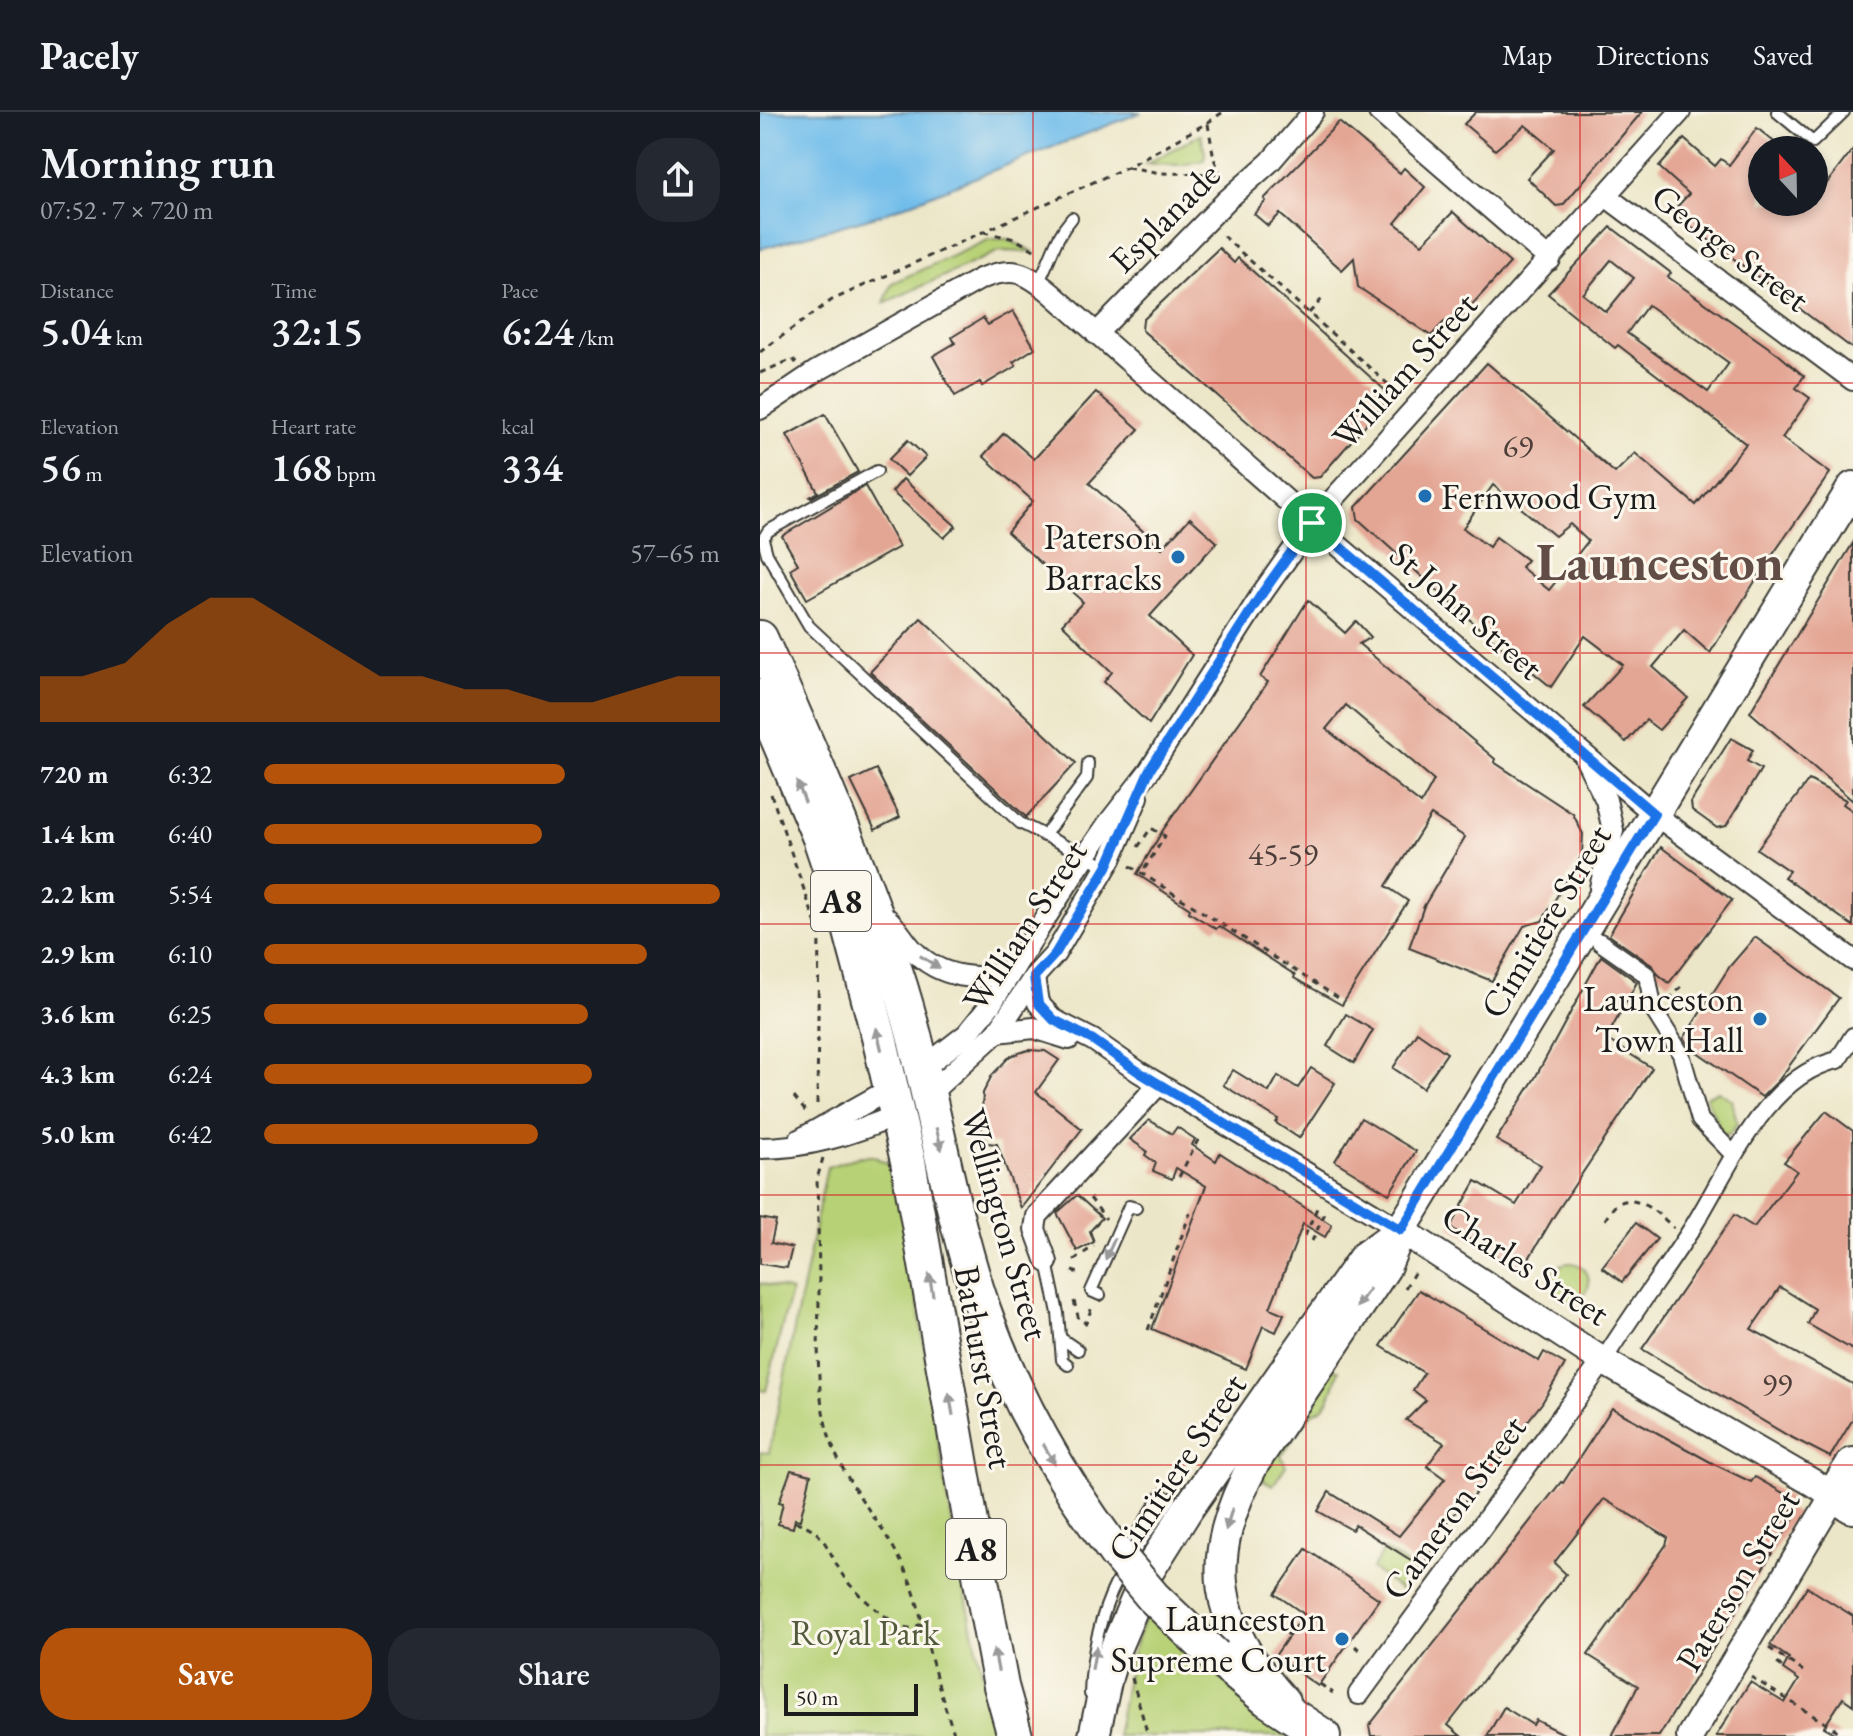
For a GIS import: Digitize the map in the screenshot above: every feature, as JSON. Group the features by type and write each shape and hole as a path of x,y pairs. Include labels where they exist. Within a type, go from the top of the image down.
{"highway":[{"name":"Wellington Street","path":"760,638 823,781 874,909 900,987 982,1307 1019,1400 1065,1482 1116,1553 1153,1597 1215,1656 1267,1699 1317,1732"},
{"name":"Bathurst Street","path":"760,696 820,838 849,924 894,1102 928,1267 1001,1686 1015,1736"},
{"path":"894,1102 925,1082"},
{"name":"Paterson Street","path":"1844,1501 1853,1465"}],"main road":[{"name":"Cimitiere Street","path":"1317,1732 1261,1674 1234,1630 1223,1588 1221,1552 1233,1505 1254,1463 1385,1268 1401,1230 1596,931 1654,814 1853,487"},
{"name":"Cimitiere Street","path":"1093,1736 1120,1635 1148,1572 1149,1550 1364,1257 1401,1230"}],"street":[{"name":"Esplanade","path":"1096,334 1270,162 1313,112"},
{"path":"1379,112 1550,260"},
{"name":"William Street","path":"925,1082 991,1004 1085,857 1149,771 1263,592 1312,523 1680,112"},
{"name":"George Street","path":"1607,197 1853,380"},
{"name":"St John Street","path":"760,409 786,390 980,279 999,271 1011,270 1026,275 1654,814 1853,960"},
{"path":"760,400 786,390"},
{"path":"1582,752 1606,800 1613,830 1596,931 1647,975 1654,1011 1681,1054 1700,1120 1733,1154"},
{"name":"William Street","path":"925,1082 997,1032 1034,977 1055,954 1107,867 1149,771"},
{"path":"874,909 892,922 914,951 948,972 990,978 1014,968"},
{"name":"Charles Street","path":"1034,977 1038,1003 1047,1014 1401,1230 1603,1361 1844,1501"},
{"name":"Charles Street","path":"997,1032 1025,1028 1048,1031 1118,1058"},
{"path":"1603,1361 1686,1238 1733,1154 1785,1089 1819,1064 1838,1060 1853,1036"},
{"path":"1047,1262 1035,1229 1037,1216 1159,1084"},
{"path":"760,1148 785,1148 894,1102"},
{"name":"Cameron Street","path":"1359,1694 1603,1361"},
{"name":"Paterson Street","path":"1690,1736 1844,1501"}],"lane":[{"path":"1777,112 1813,142 1844,112"},
{"path":"1038,283 1051,261 1056,236 1072,218"},
{"path":"877,471 768,531 762,540 767,554 809,626 1020,823 1107,867"},
{"path":"1044,836 1087,778 1088,763"},
{"path":"1100,1295 1091,1291 1129,1206 1136,1208"},
{"path":"1047,1262 1059,1288 1071,1344 1065,1363 1046,1284 1047,1262"},
{"path":"1093,1736 1090,1716 1092,1672 1104,1614 1117,1580 1134,1538 1167,1496 1149,1550 1117,1580"}],"path":[{"path":"760,352 832,300 1127,167 1223,112"},
{"path":"1207,123 1220,174 1237,192"},
{"path":"1127,167 1161,173 1220,174"},
{"path":"984,232 1015,239 1043,256"},
{"path":"1223,236 1399,394"},
{"path":"1309,313 1323,298"},
{"path":"771,792 819,933 818,1118 805,1112 794,1097"},
{"path":"1135,852 1151,828 1165,836 1142,873"},
{"path":"1133,868 1343,1001"},
{"path":"1179,1177 1200,1136"},
{"path":"822,1154 817,1179 818,1353 824,1414 836,1456 852,1488 887,1535 907,1574 917,1600 938,1688 955,1736"},
{"path":"1090,1198 1107,1218 1101,1231"},
{"path":"1605,1220 1618,1204 1644,1204 1686,1238"},
{"path":"1305,1236 1317,1208"},
{"path":"1148,1330 1190,1213"},
{"path":"1312,1241 1325,1213"},
{"path":"1074,1260 1095,1245 1090,1255"},
{"path":"1072,1271 1081,1275 1086,1265"},
{"path":"1405,1288 1414,1273"},
{"path":"1074,1301 1079,1320 1086,1323 1093,1305"},
{"path":"795,1522 819,1534 844,1578 891,1621 909,1628 922,1624"},
{"path":"1277,1625 1289,1635"},
{"path":"1355,1646 1363,1653"},
{"path":"1766,1646 1803,1671"},
{"path":"1780,1665 1785,1659"},
{"path":"1131,1674 1148,1736"},
{"path":"1748,1675 1846,1736"},
{"path":"1320,1684 1333,1693"}],"green space":[{"path":"1201,134 1204,160 1183,165 1146,164"},
{"path":"990,239 1007,239 1034,252 999,251 884,303 892,283"},
{"path":"1718,1091 1732,1100 1737,1123 1732,1132 1723,1136 1706,1097"},
{"name":"Royal Park","path":"861,1156 873,1156 898,1169 952,1525 998,1736 760,1736 760,1452 769,1453 827,1167"},
{"path":"1570,1263 1584,1268 1589,1282 1584,1296 1570,1301 1556,1296 1551,1282 1556,1268"},
{"path":"760,1283 791,1291 766,1391 760,1390"},
{"path":"1331,1369 1339,1370 1330,1396 1323,1407 1312,1413 1281,1456 1286,1466 1273,1485 1259,1478"},
{"path":"1384,1550 1417,1570 1402,1591 1372,1569"},
{"path":"1147,1611 1257,1711 1291,1736 1116,1736 1131,1657"}],"water":[{"path":"760,112 1142,112 880,215 760,249"}],"building":[{"path":"1476,112 1642,112 1563,205 1556,206 1527,178 1554,149 1525,125 1495,150 1464,124"},
{"path":"1339,122 1400,173 1404,168 1425,187 1395,223 1422,244 1453,212 1510,263 1459,319 1446,320 1431,336 1358,287 1354,258 1342,270 1280,214 1268,226 1254,214 1266,201 1264,199"},
{"path":"1757,128 1767,136 1751,136"},
{"path":"1684,139 1715,166 1721,159 1729,165 1748,140 1748,216 1828,216 1828,182 1853,149 1853,349 1672,212 1689,194 1659,167"},
{"path":"1611,227 1671,273 1668,277 1778,354 1804,376 1796,388 1810,398 1782,438 1830,473 1764,567 1710,653 1684,630 1653,667 1688,698 1659,730 1646,720 1626,742 1584,707 1623,665 1585,636 1551,687 1478,627 1358,519 1356,507 1487,363 1615,473 1635,453 1696,505 1746,444 1618,345 1615,348 1548,294","holes":["1611,260 1634,278 1606,312 1583,294","1648,305 1729,363 1708,392 1627,333","1493,485 1555,536 1570,524 1588,541 1549,590 1521,567 1527,560 1496,537 1489,547 1463,528"]},
{"path":"1219,248 1234,263 1238,258 1386,391 1382,396 1387,400 1320,477 1312,478 1142,330 1143,320"},
{"path":"1013,311 1035,348 1013,362 1016,366 982,386 980,382 955,396 933,356 955,343 952,337 983,318 988,325"},
{"path":"1096,392 1139,429 1089,483 1162,548 1190,518 1217,542 1150,616 1192,655 1149,724 1104,682 1112,672 1062,624 1083,602 1007,532 1033,501 983,456 1004,433 1034,459"},
{"path":"825,414 858,472 811,498 818,492 787,435"},
{"path":"908,440 926,457 907,476 889,459"},
{"path":"903,479 956,526 944,538 892,492"},
{"path":"865,486 899,547 807,599 790,569 798,564 782,536"},
{"path":"1853,543 1853,801 1750,712"},
{"path":"1308,600 1345,633 1356,621 1371,637 1359,644 1495,759 1494,762 1573,814 1583,834 1582,855 1542,921 1524,926 1492,981 1409,948 1424,906 1465,837 1431,815 1386,886 1408,901 1342,1005 1294,978 1295,975 1219,926 1216,929 1189,912 1190,909 1137,874 1163,830 1268,682 1260,677","holes":["1346,705 1434,780 1421,804 1326,729"]},
{"path":"921,618 1076,763 1026,817 870,672"},
{"path":"1731,738 1753,750 1747,761 1761,769 1726,826 1717,828 1692,810 1691,802"},
{"path":"876,769 900,817 875,830 851,781"},
{"path":"1809,780 1846,800 1843,804 1853,811 1853,926 1784,877 1789,871 1757,849"},
{"path":"1661,847 1732,900 1669,983 1653,966 1609,935"},
{"name":"Launceston Town Hall","path":"1755,937 1839,998 1778,1081 1762,1097 1690,1047 1684,1038 1730,966"},
{"path":"1601,956 1637,982 1606,1039 1652,1068 1554,1216 1521,1272 1450,1227 1476,1181 1516,1205 1541,1165 1496,1140 1535,1078"},
{"path":"1346,1014 1373,1030 1354,1063 1327,1046"},
{"path":"1417,1032 1447,1053 1423,1088 1393,1068"},
{"path":"1028,1050 1045,1051 1059,1060 1036,1092 1082,1129 1021,1208 997,1144 987,1143 981,1127 983,1093 992,1075 1010,1056"},
{"path":"1311,1068 1335,1083 1299,1138 1276,1123 1278,1119 1223,1085 1233,1070 1269,1092 1278,1076 1298,1088"},
{"path":"1826,1111 1853,1131 1853,1350 1808,1324 1815,1309 1780,1287 1751,1329 1853,1384 1853,1419 1830,1457 1642,1349 1734,1215 1754,1227 1797,1171 1784,1162"},
{"path":"1361,1118 1416,1151 1389,1194 1335,1161"},
{"path":"1149,1120 1172,1134 1177,1127 1195,1139 1192,1145 1216,1161 1220,1153 1332,1225 1325,1237 1303,1224 1270,1308 1284,1314 1276,1332 1263,1326 1246,1369 1152,1329 1206,1186 1176,1168 1172,1179 1153,1171 1156,1163 1145,1155 1147,1151 1130,1139"},
{"path":"1077,1195 1102,1218 1090,1231 1094,1242 1077,1251 1057,1213"},
{"path":"760,1218 776,1221 771,1243 792,1248 787,1268 760,1264"},
{"path":"1636,1223 1657,1239 1622,1282 1602,1267"},
{"path":"1419,1290 1539,1361 1544,1352 1565,1364 1518,1437 1472,1498 1469,1496 1433,1540 1437,1542 1422,1567 1355,1525 1352,1530 1318,1511 1329,1492 1399,1536 1445,1479 1427,1466 1444,1443 1406,1420 1426,1400 1413,1390 1424,1373 1381,1346"},
{"path":"1612,1408 1751,1482 1755,1477 1790,1497 1785,1507 1797,1513 1659,1736 1612,1736 1638,1686 1588,1655 1668,1538 1604,1499 1554,1563 1566,1574 1448,1725 1461,1736 1371,1736 1369,1726 1563,1483"},
{"path":"791,1470 811,1475 800,1520 795,1519 793,1528 778,1524 783,1503 779,1502"},
{"path":"1306,1549 1379,1599 1318,1686 1275,1656 1304,1614 1275,1594"},
{"path":"1807,1587 1853,1616 1853,1705 1843,1698 1824,1727 1840,1736 1716,1736 1750,1682 1785,1703 1799,1680 1783,1669 1789,1658 1770,1645"},
{"path":"1504,1707 1533,1725 1536,1720 1568,1736 1487,1736"}],"place":[{"name":"Fernwood Gym","path":"1425,496"},
{"name":"Paterson Barracks","path":"1178,557"},
{"name":"Launceston Town Hall","path":"1760,1019"},
{"name":"Launceston Supreme Court","path":"1342,1639"}],"district":[{"name":"Launceston","path":"1660,562"}],"route":[{"path":"1312,523 1654,814 1401,1230 1139,1072 1080,1032 1054,1020 1042,1009 1036,996 1034,977 1055,954 1107,867 1149,771 1263,592 1312,523"}]}
